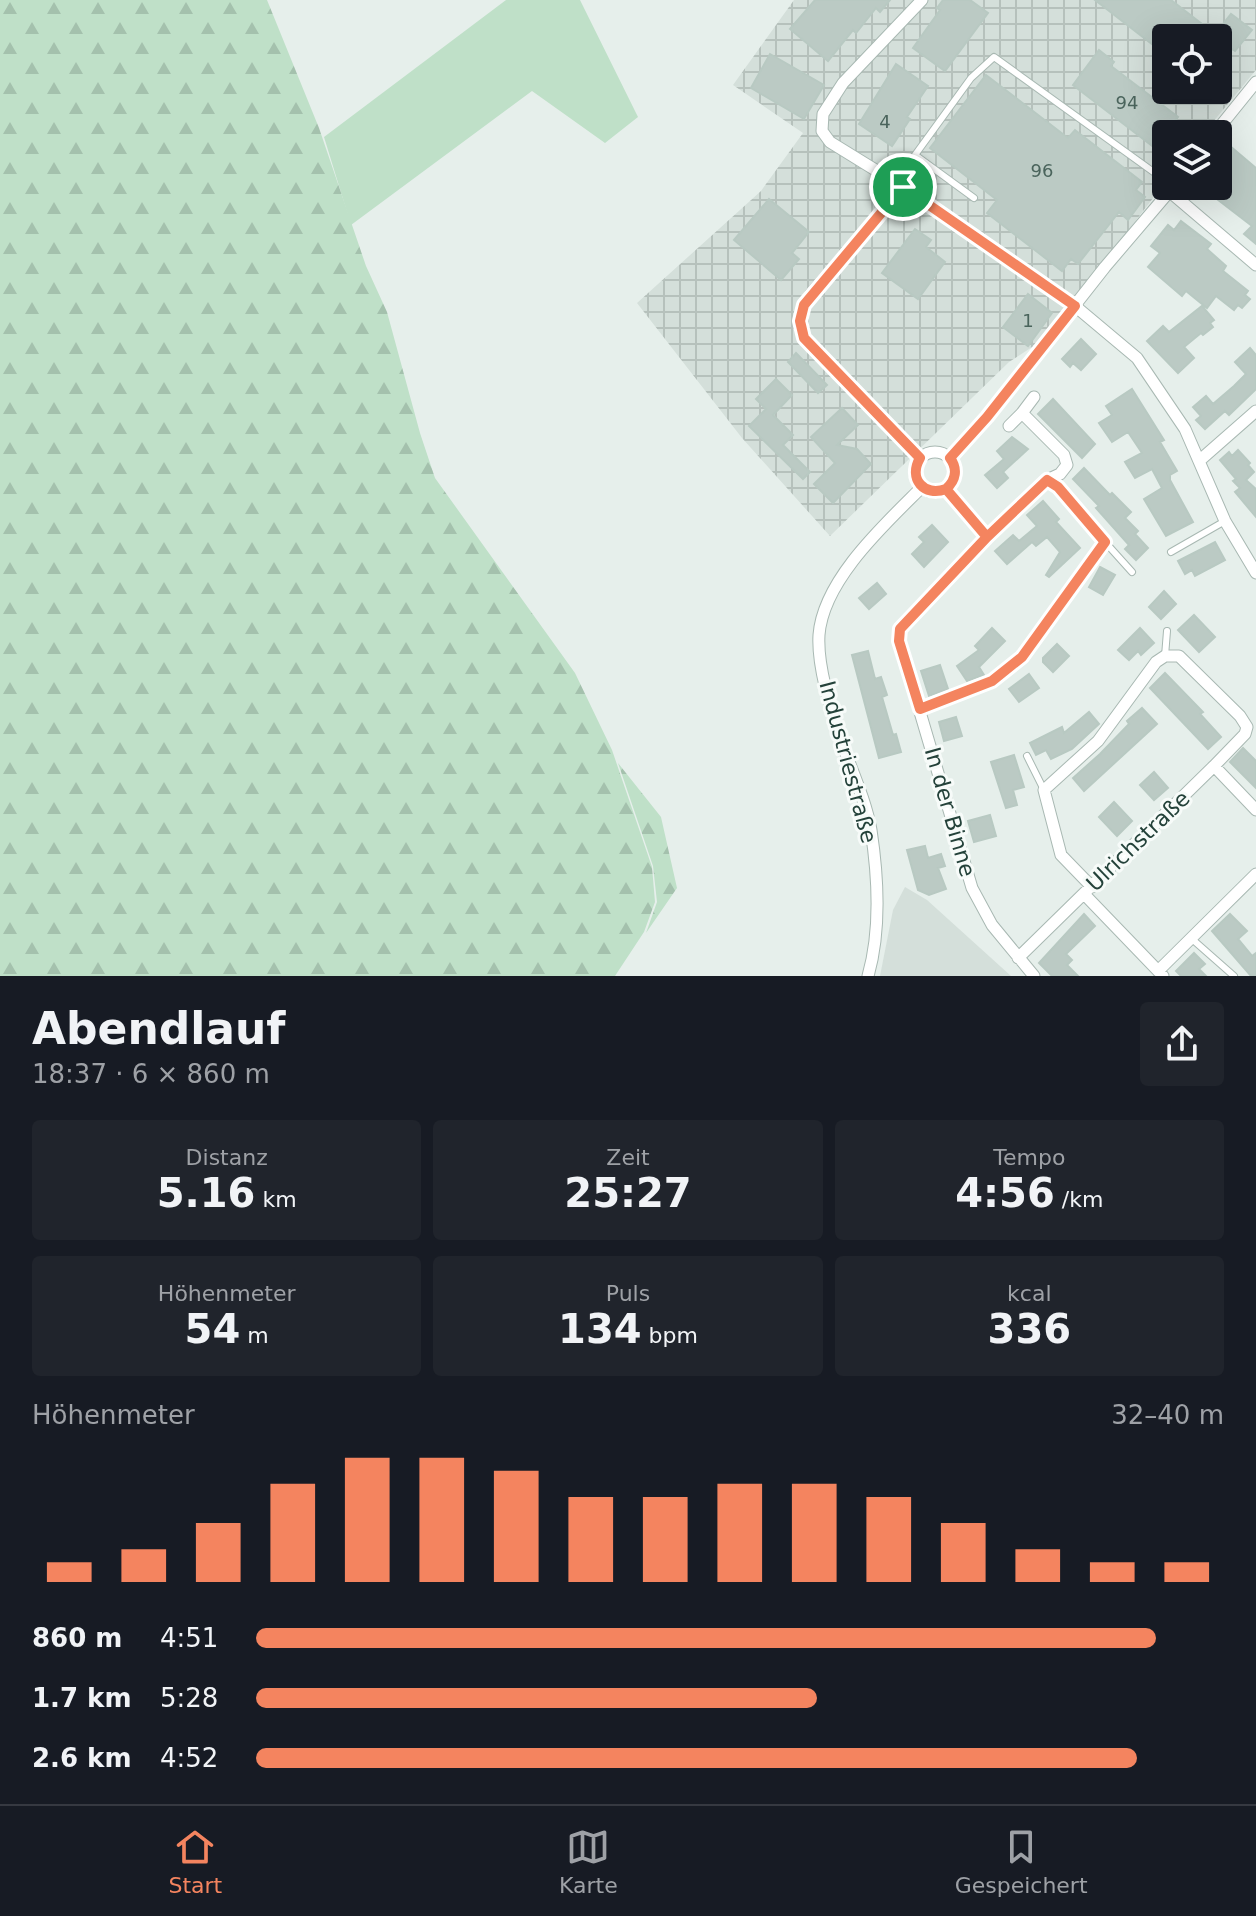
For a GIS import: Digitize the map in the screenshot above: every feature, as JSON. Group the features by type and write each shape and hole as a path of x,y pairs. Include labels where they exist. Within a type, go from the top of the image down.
{"street":[{"path":"922,0 843,83 823,114 822,131 830,142 903,187 1075,306 1137,358 1185,429 1225,521 1256,573"},
{"path":"1225,120 1256,82"},
{"path":"903,187 811,294 800,321 804,338 820,357 920,458"},
{"path":"950,458 996,406 1160,200"},
{"path":"1186,200 1256,265"},
{"path":"1009,426 1034,397"},
{"path":"1199,461 1256,411"},
{"path":"946,489 987,537 1047,480 1060,474 1067,465 1064,455 1022,413"},
{"path":"938,451 950,458 955,476 946,489 936,492 922,487 915,476 920,458 938,451"},
{"path":"920,709 992,681 1022,657 1105,542 1058,487 1047,480"},
{"name":"Industriestraße","path":"868,976 872,963 877,891 870,828 835,718 823,672 819,634 829,603 850,561 922,487"},
{"name":"In der Binne","path":"987,537 900,629 899,641 972,888 992,925 1034,976"},
{"path":"1165,656 1156,662 1098,741 1044,790 1061,855 1161,973 1190,937 1256,874"},
{"name":"Ulrichstraße","path":"1018,958 1245,734 1247,727 1240,716 1179,656 1165,656"},
{"path":"1214,766 1256,810"}],"lane":[{"path":"974,198 915,155 971,78 994,57 1152,172"},
{"path":"1171,552 1225,521"},
{"path":"1105,542 1132,572"},
{"path":"1165,656 1167,631"},
{"path":"1027,756 1044,790"},
{"path":"1190,937 1234,976"}],"shaded area":[{"path":"794,0 1256,0 1256,70 1232,99 1232,24 1152,24 1152,104 1228,104 1215,120 1152,120 1152,199 1046,338 1009,362 830,536 742,438 637,303 761,191 803,133 733,85"},
{"path":"905,887 927,900 1011,976 880,976 893,910"}],"green space":[{"path":"0,0 267,0 319,128 366,266 387,312 435,478 575,673 612,750 652,867 655,902 644,932 615,976 0,976"},
{"path":"506,0 580,0 638,117 605,143 532,91 351,225 324,137"},
{"path":"618,763 661,817 677,888 646,933 657,902 653,866"}],"building":[{"path":"815,0 890,0 880,12 876,8 856,33 853,30 828,61 790,29"},
{"path":"943,0 970,0 988,13 945,71 913,48 940,10 937,8"},
{"path":"1095,0 1171,0 1202,24 1152,24 1152,44"},
{"path":"1231,14 1252,30 1235,51 1232,49 1232,24 1223,24"},
{"path":"1099,50 1114,62 1111,66 1152,97 1152,104 1161,104 1178,117 1176,120 1152,120 1152,146 1073,85"},
{"path":"770,54 824,85 804,119 751,88"},
{"path":"896,64 928,86 892,146 859,124"},
{"path":"986,75 1068,138 1075,130 1142,182 1136,190 1145,197 1128,220 1119,212 1078,264 1071,259 1062,271 987,213 997,200 930,148"},
{"path":"1232,148 1256,168 1256,244 1244,234 1252,226 1218,200 1232,200"},
{"path":"769,199 809,232 792,253 799,259 781,280 734,240"},
{"path":"1181,221 1211,244 1207,249 1226,266 1223,271 1248,291 1245,295 1250,299 1242,308 1238,305 1234,310 1216,296 1207,308 1186,291 1182,296 1148,267 1160,253 1151,246 1168,225 1174,230"},
{"path":"915,229 931,240 926,247 945,262 918,299 882,273"},
{"path":"1028,294 1052,313 1028,346 1003,327"},
{"path":"1202,306 1214,320 1210,323 1213,327 1184,347 1194,358 1178,373 1147,341 1163,326 1169,332"},
{"path":"1081,339 1096,354 1081,370 1073,363 1070,367 1062,359"},
{"path":"1250,348 1256,355 1256,389 1229,415 1225,411 1205,429 1196,420 1201,416 1193,407 1206,396 1213,404 1246,374 1235,362"},
{"path":"796,353 827,385 818,393 788,362"},
{"path":"776,379 792,395 773,415 793,435 783,445 810,472 803,479 749,426 766,409 756,399"},
{"path":"1132,389 1164,440 1160,442 1177,471 1170,475 1170,480 1193,522 1166,536 1144,499 1162,488 1152,469 1135,478 1125,462 1142,453 1128,432 1112,442 1099,423 1112,415 1106,406"},
{"path":"1053,399 1095,444 1082,458 1038,414"},
{"path":"842,408 858,425 837,445 857,449 871,464 833,503 814,484 835,463 811,437"},
{"path":"1012,437 1028,449 1003,472 1008,478 997,488 985,475 1004,459 997,451"},
{"path":"1238,450 1254,472 1246,480 1256,489 1256,517 1235,492 1240,488 1233,481 1236,479 1220,460 1229,452 1232,456"},
{"path":"1084,468 1131,512 1125,518 1138,531 1135,534 1148,548 1136,560 1125,549 1129,545 1096,508 1099,506 1073,479"},
{"path":"1043,501 1059,519 1056,522 1080,548 1049,577 1046,575 1060,552 1047,537 1036,546 1032,542 1007,564 995,551 1013,535 1019,541 1037,526 1027,515"},
{"path":"932,525 948,542 924,567 912,554 924,542 919,537"},
{"path":"1215,542 1225,560 1195,576 1192,570 1185,574 1178,561"},
{"path":"1100,567 1115,575 1103,595 1089,587"},
{"path":"877,583 886,594 869,609 859,598"},
{"path":"1164,591 1176,604 1161,619 1149,607"},
{"path":"1194,615 1215,637 1199,652 1178,630"},
{"path":"992,628 1005,641 979,667 984,675 967,681 957,666 979,650 975,646"},
{"path":"1140,628 1154,643 1141,655 1138,651 1129,660 1118,650"},
{"path":"1057,644 1069,656 1053,672 1043,658"},
{"path":"868,651 875,679 881,677 887,695 882,697 901,752 879,758 852,655"},
{"path":"940,665 948,689 929,696 921,671"},
{"path":"1165,673 1203,712 1200,714 1221,737 1208,749 1150,688"},
{"path":"1029,674 1039,688 1019,702 1009,689"},
{"path":"1142,708 1157,724 1084,791 1073,778"},
{"path":"1089,712 1099,724 1072,749 1051,759 1046,750 1036,755 1030,743 1062,727 1064,733"},
{"path":"956,717 962,736 944,741 939,722"},
{"path":"1243,748 1256,761 1256,788 1230,762"},
{"path":"1014,755 1024,787 1013,790 1017,805 1006,808 991,762"},
{"path":"1154,772 1168,788 1154,800 1140,785"},
{"path":"1114,802 1132,821 1117,836 1099,817"},
{"path":"990,815 996,836 974,842 968,821"},
{"path":"925,846 928,858 941,854 945,866 938,868 946,889 929,895 918,890 907,850"},
{"path":"1084,914 1095,926 1066,954 1072,960 1067,965 1078,976 1052,976 1039,963"},
{"path":"1230,914 1247,931 1238,939 1252,956 1256,953 1256,976 1251,976 1212,931"},
{"path":"1194,953 1205,964 1199,969 1206,976 1181,976 1176,971"}],"route":[{"path":"903,187 811,294 800,321 804,338 920,458 915,476 922,487 936,492 946,489 987,537 1047,480 1058,487 1105,542 1022,657 992,681 920,709 899,641 900,629 987,537 968,513 946,489 955,476 950,458 987,417 1075,306 903,187"}]}
